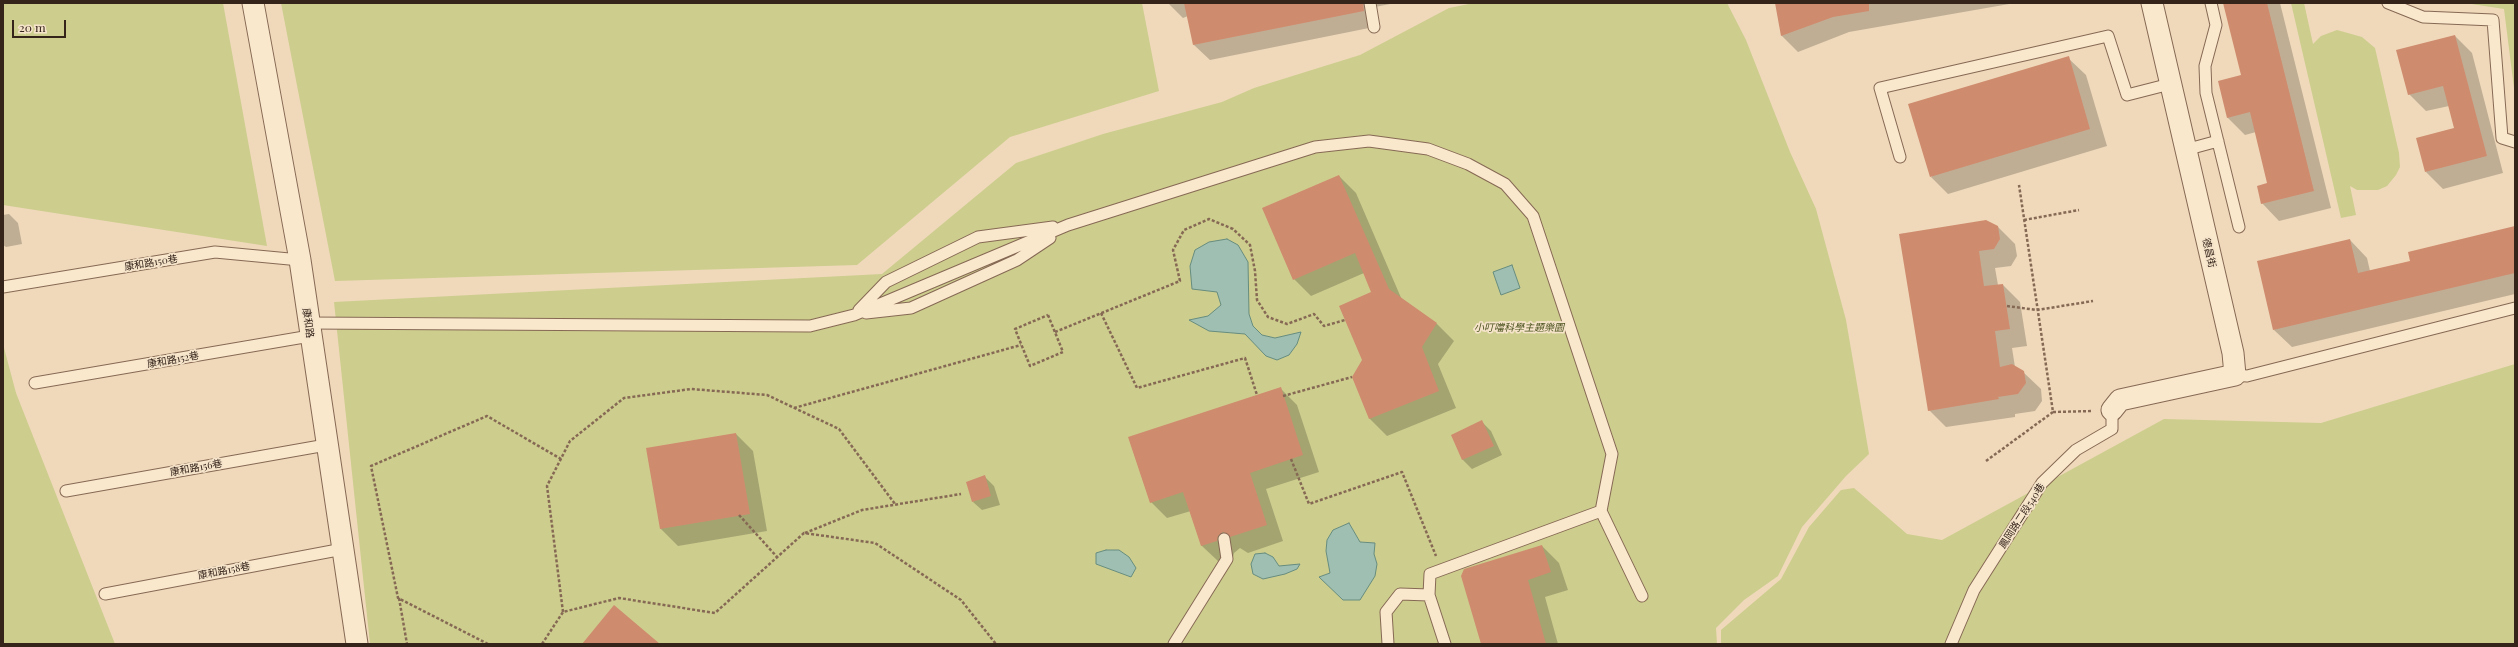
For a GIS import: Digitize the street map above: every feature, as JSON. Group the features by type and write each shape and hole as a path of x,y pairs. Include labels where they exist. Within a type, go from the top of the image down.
{"street":[{"name":"康和路","path":"252,3 300,260 326,445 357,644"},
{"name":"德昌街","path":"2152,3 2233,353 2234,375"},
{"path":"2112,410 2120,400 2234,375"}],"lane":[{"path":"1370,3 1374,27"},
{"path":"2211,3 2216,25 2205,66 2206,92 2239,226"},
{"path":"2388,3 2423,17 2493,20 2502,138 2515,142"},
{"path":"1900,157 1880,88 2108,36 2127,95 2170,84"},
{"path":"854,314 1068,225 1314,147 1369,140 1428,149 1468,164 1505,184 1533,216 1612,454 1601,511 1642,596"},
{"path":"2185,150 2218,141"},
{"path":"854,314 912,308 1017,260 1068,225"},
{"path":"854,314 886,282 978,237 1068,225"},
{"name":"康和路150巷","path":"3,287 215,252 300,260"},
{"path":"2234,375 2247,376 2515,308"},
{"name":"康和路152巷","path":"36,383 309,330 810,326 854,314"},
{"name":"鳳岡路二段540巷","path":"1951,644 1974,590 2042,483 2076,450 2112,429 2112,410"},
{"name":"康和路156巷","path":"66,491 326,445"},
{"path":"1445,644 1429,595 1430,574 1601,511"},
{"path":"1174,644 1227,559 1224,539"},
{"name":"康和路158巷","path":"105,594 343,549"},
{"path":"1388,644 1386,612 1400,594 1429,595"}],"path":[{"path":"2019,185 2053,412"},
{"path":"2024,220 2079,210"},
{"path":"1055,332 1180,280 1173,250 1184,230 1209,219 1233,229 1250,246 1256,271 1257,300 1268,317 1286,324 1314,314 1324,326 1345,320"},
{"path":"2006,306 2038,310 2093,301"},
{"path":"1101,313 1137,388 1245,358 1257,395"},
{"path":"1048,315 1055,332 1063,352 1030,366 1015,329 1048,315"},
{"path":"794,408 1021,345"},
{"path":"1283,396 1352,377"},
{"path":"542,644 563,612 547,486 570,441 624,398 691,389 767,395 839,429 895,504"},
{"path":"1986,462 2053,412 2112,410"},
{"path":"407,644 371,466 487,416 561,459"},
{"path":"1290,459 1309,504 1402,472 1441,570"},
{"path":"563,612 619,598 715,613 778,558 804,533 862,510 961,494"},
{"path":"739,516 778,558"},
{"path":"804,533 875,543 961,600 996,644"},
{"path":"398,598 488,644"}],"green space":[{"path":"3,3 223,3 267,246 3,205"},
{"path":"281,3 1142,3 1159,91 1010,137 857,265 335,281"},
{"name":"小叮噹科學主題樂園","path":"1474,3 1727,3 1746,40 1790,152 1816,209 1846,320 1869,454 1846,476 1802,527 1778,576 1744,600 1716,628 1717,644 370,644 334,302 882,274 1016,163 1103,134 1222,102 1254,88 1360,55 1449,8"},
{"path":"2291,3 2304,3 2313,44 2321,36 2337,30 2362,37 2375,48 2399,153 2400,167 2396,175 2387,186 2378,190 2357,190 2350,186 2356,215 2341,218"},
{"path":"2465,3 2515,3 2515,96 2504,9"},
{"path":"3,344 16,393 115,644 3,644"},
{"path":"2515,364 2515,644 1721,644 1721,630 1781,579 1809,527 1841,490 1854,488 1907,534 1942,540 2164,419 2321,423"}],"shaded area":[{"path":"1227,239 1238,245 1248,262 1249,314 1253,326 1262,335 1275,338 1301,332 1297,344 1289,355 1277,360 1266,356 1245,334 1209,331 1189,320 1208,316 1221,305 1217,292 1192,289 1190,266 1195,250 1209,242"},
{"path":"1512,265 1520,288 1501,295 1493,272"},
{"path":"1349,523 1360,542 1375,543 1374,554 1377,564 1375,576 1360,600 1343,600 1319,577 1330,573 1326,551 1327,540 1333,530"},
{"path":"1106,550 1119,550 1129,557 1136,568 1131,577 1096,564 1096,553"},
{"path":"1265,553 1273,557 1279,566 1300,564 1297,569 1285,574 1263,579 1253,574 1251,564 1255,554"}],"building":[{"path":"1184,3 1363,3 1364,11 1193,45"},
{"path":"1775,3 1869,3 1869,11 1833,17 1781,36"},
{"path":"2223,3 2267,3 2314,191 2261,204 2257,186 2267,183 2250,112 2227,118 2218,81 2241,75"},
{"path":"2455,35 2487,156 2425,172 2416,138 2454,128 2443,86 2408,95 2396,50"},
{"path":"2069,56 2090,129 1930,177 1908,104"},
{"path":"1339,175 1389,289 1437,323 1422,347 1439,391 1369,419 1352,377 1362,360 1339,306 1371,292 1355,253 1293,280 1262,208"},
{"path":"1986,220 1998,226 2000,239 1994,249 1979,251 1984,286 2003,284 2010,329 1995,331 2000,367 2012,364 2024,371 2026,383 2018,394 1998,397 1999,399 1928,411 1899,234"},
{"path":"2515,226 2515,273 2273,330 2257,261 2350,239 2358,273 2410,261 2408,252"},
{"path":"1281,387 1303,455 1250,473 1267,525 1230,537 1223,532 1218,536 1217,541 1201,546 1183,492 1150,503 1128,437"},
{"path":"1482,420 1494,446 1462,460 1451,435"},
{"path":"736,433 750,514 660,529 646,448"},
{"path":"985,475 991,496 972,502 966,482"},
{"path":"1542,545 1551,572 1528,580 1546,644 1481,644 1461,576 1464,569"},
{"path":"614,605 660,644 582,644"}]}
